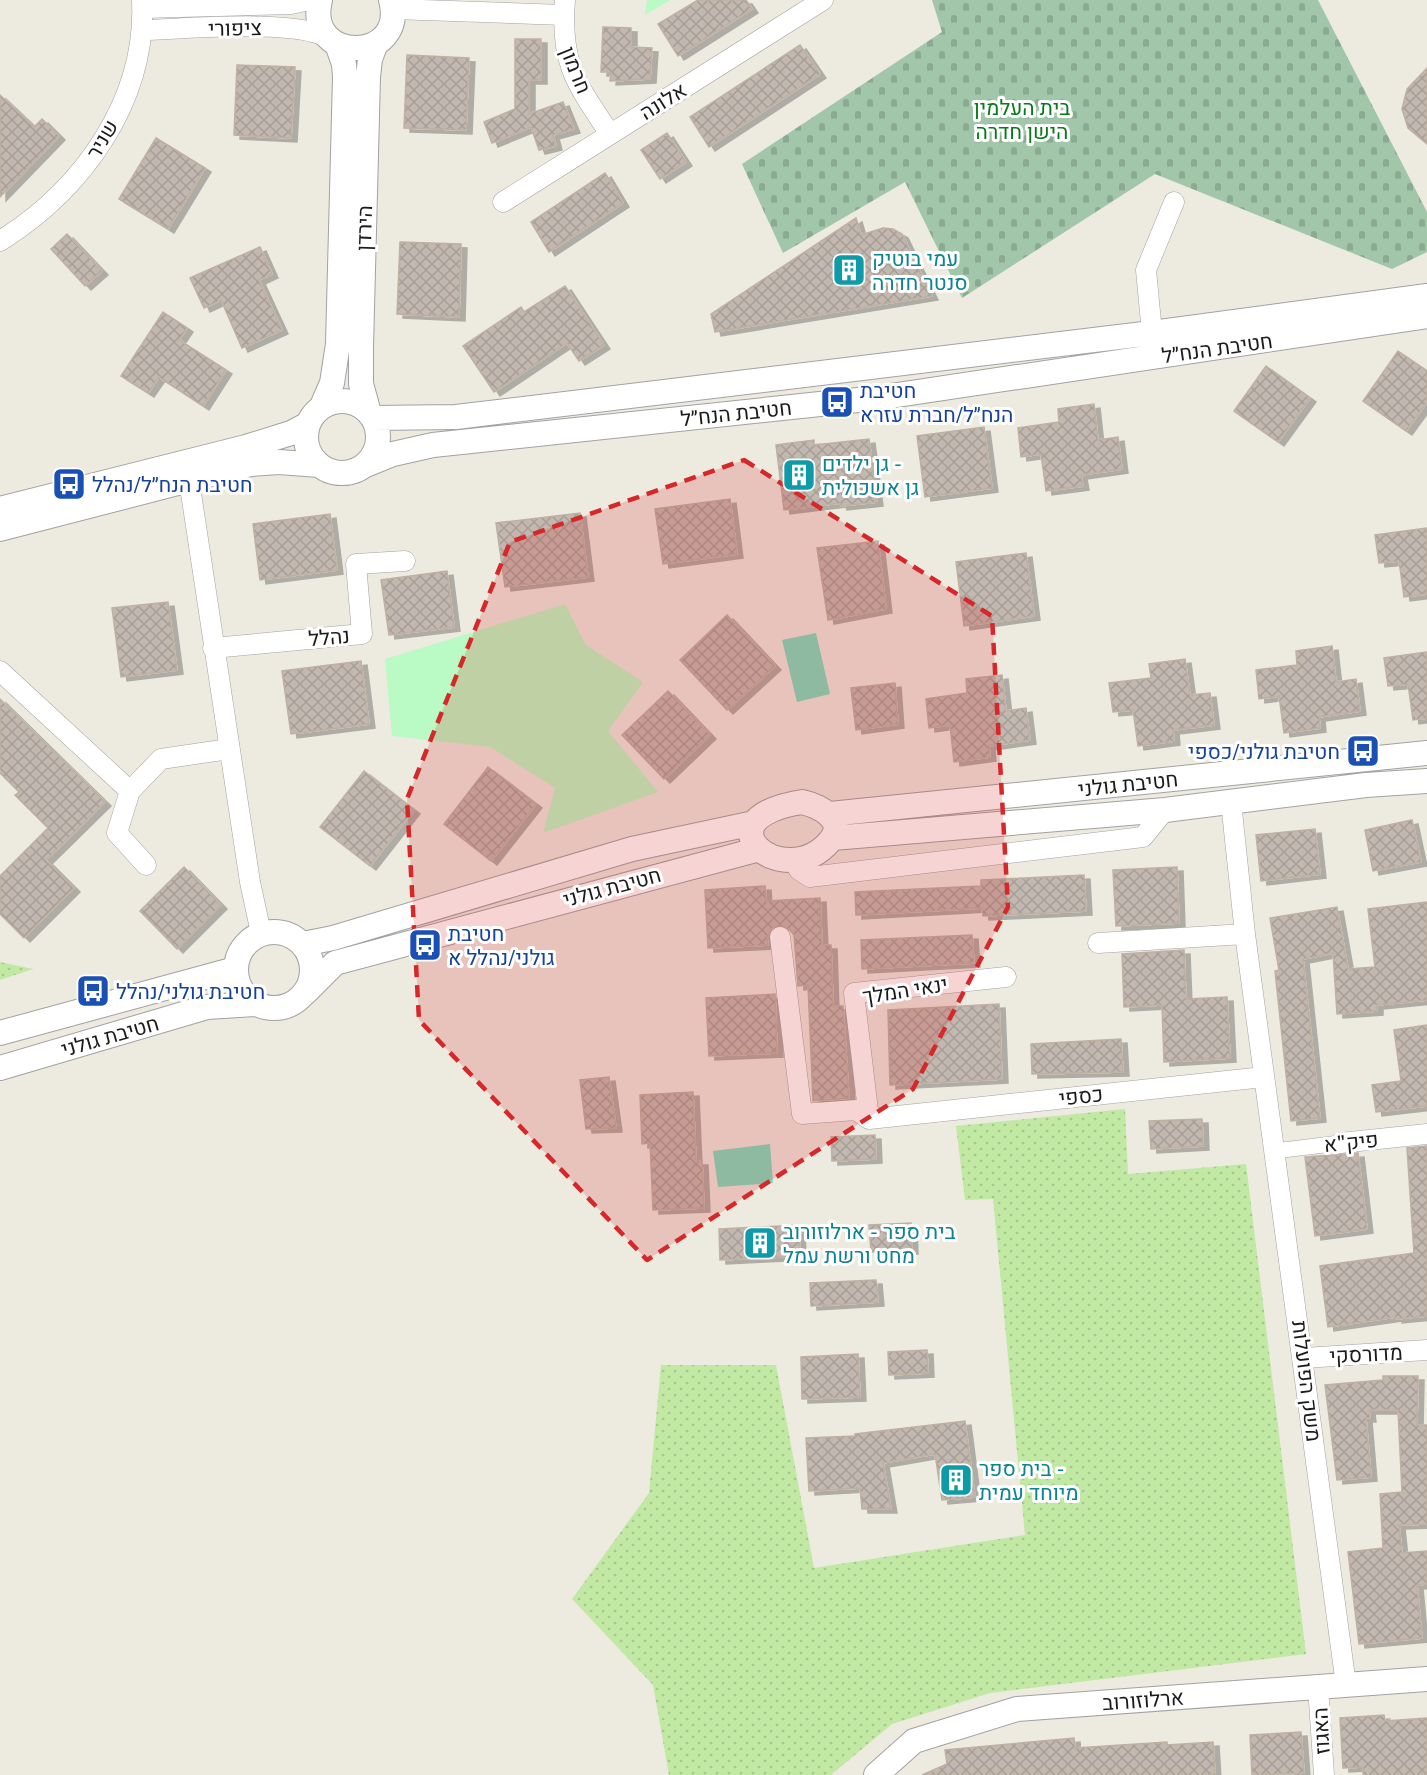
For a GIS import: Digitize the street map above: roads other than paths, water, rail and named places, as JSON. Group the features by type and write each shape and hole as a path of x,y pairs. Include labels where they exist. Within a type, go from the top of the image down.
{"street":[{"name":"ציפורי","path":"142,4 291,4 309,0"},
{"name":"הירדן","path":"315,415 332,383 338,344 345,77 344,63 318,15 320,0"},
{"name":"אלונה","path":"503,202 823,0"},
{"name":"שניר","path":"0,241 29,223 61,196 88,164 110,130 126,94 138,57 142,30 142,4"},
{"name":"הירדן","path":"371,415 361,384 368,77 370,59 376,43 388,31 392,4"},
{"path":"392,4 565,8"},
{"name":"חרמון","path":"565,8 564,46 570,67 610,134"},
{"name":"ציפורי","path":"142,30 290,27 316,32 332,40"},
{"path":"332,40 359,49 376,43"},
{"path":"1152,333 1146,270 1174,202"},
{"name":"חטיבת הנח״ל","path":"371,415 456,417 1152,333 1427,296"},
{"name":"חטיבת הנח״ל","path":"366,465 393,454 433,445 877,398 1427,316"},
{"path":"0,509 246,447 291,433 333,402 350,402 371,415 378,440 373,456 366,465 345,474 334,473 319,465 279,462 251,464 0,529"},
{"path":"315,415 306,446 319,465"},
{"path":"189,480 250,882 261,933"},
{"name":"נהלל","path":"213,648 362,634 356,564 405,561"},
{"path":"0,671 130,791"},
{"path":"146,865 117,834 130,791 161,759 229,749"},
{"name":"חטיבת גולני","path":"830,814 1427,753"},
{"name":"חטיבת גולני","path":"832,838 1165,810 1366,785 1427,781"},
{"path":"802,802 819,806 830,814 836,826 832,838 817,852 793,859 766,856 756,850 752,837 754,823 765,812 777,806 802,802"},
{"path":"1231,802 1245,934 1264,1077"},
{"name":"חטיבת גולני","path":"793,859 799,870 810,877 1143,837 1165,810"},
{"name":"חטיבת גולני","path":"303,944 333,938 632,849 754,823"},
{"name":"חטיבת גולני","path":"305,993 335,963 756,850"},
{"path":"284,932 303,944 313,968 305,993 288,1006 277,1008 256,1004 240,989 236,969 243,947 261,933 284,932"},
{"path":"1098,943 1245,934"},
{"name":"כספי","path":"780,937 802,1114 856,1110 869,1119 1264,1077"},
{"name":"חטיבת גולני","path":"0,1033 236,969"},
{"name":"ינאי המלך","path":"869,1119 854,993 1006,977"},
{"name":"חטיבת גולני","path":"0,1068 207,1007 256,1004"},
{"name":"משק הפועלות","path":"1264,1077 1304,1358 1346,1685"},
{"name":"פיק\"א","path":"1275,1151 1427,1134"},
{"name":"מדורסקי","path":"1304,1358 1427,1350"},
{"name":"ארלוזורוב","path":"876,1775 914,1742 1017,1709 1427,1679"},
{"name":"האגוז","path":"1318,1687 1324,1775"}],"place":[{"name":"עמי בוטיק סנטר חדרה","path":"849,270"},
{"name":"חטיבת הנח״ל/חברת עזרא","path":"837,402"},
{"name":"גן ילדים - גן אשכולית","path":"799,475"},
{"name":"חטיבת הנח״ל/נהלל","path":"69,484"},
{"name":"חטיבת גולני/כספי","path":"1363,751"},
{"name":"חטיבת גולני/נהלל א","path":"425,945"},
{"name":"חטיבת גולני/נהלל","path":"93,991"},
{"name":"בית ספר - ארלוזורוב מחט ורשת עמל","path":"760,1243"},
{"name":"בית ספר - מיוחד עמית","path":"956,1480"}],"park label":[{"name":"בית העלמין הישן חדרה","path":"1022,119"}]}
